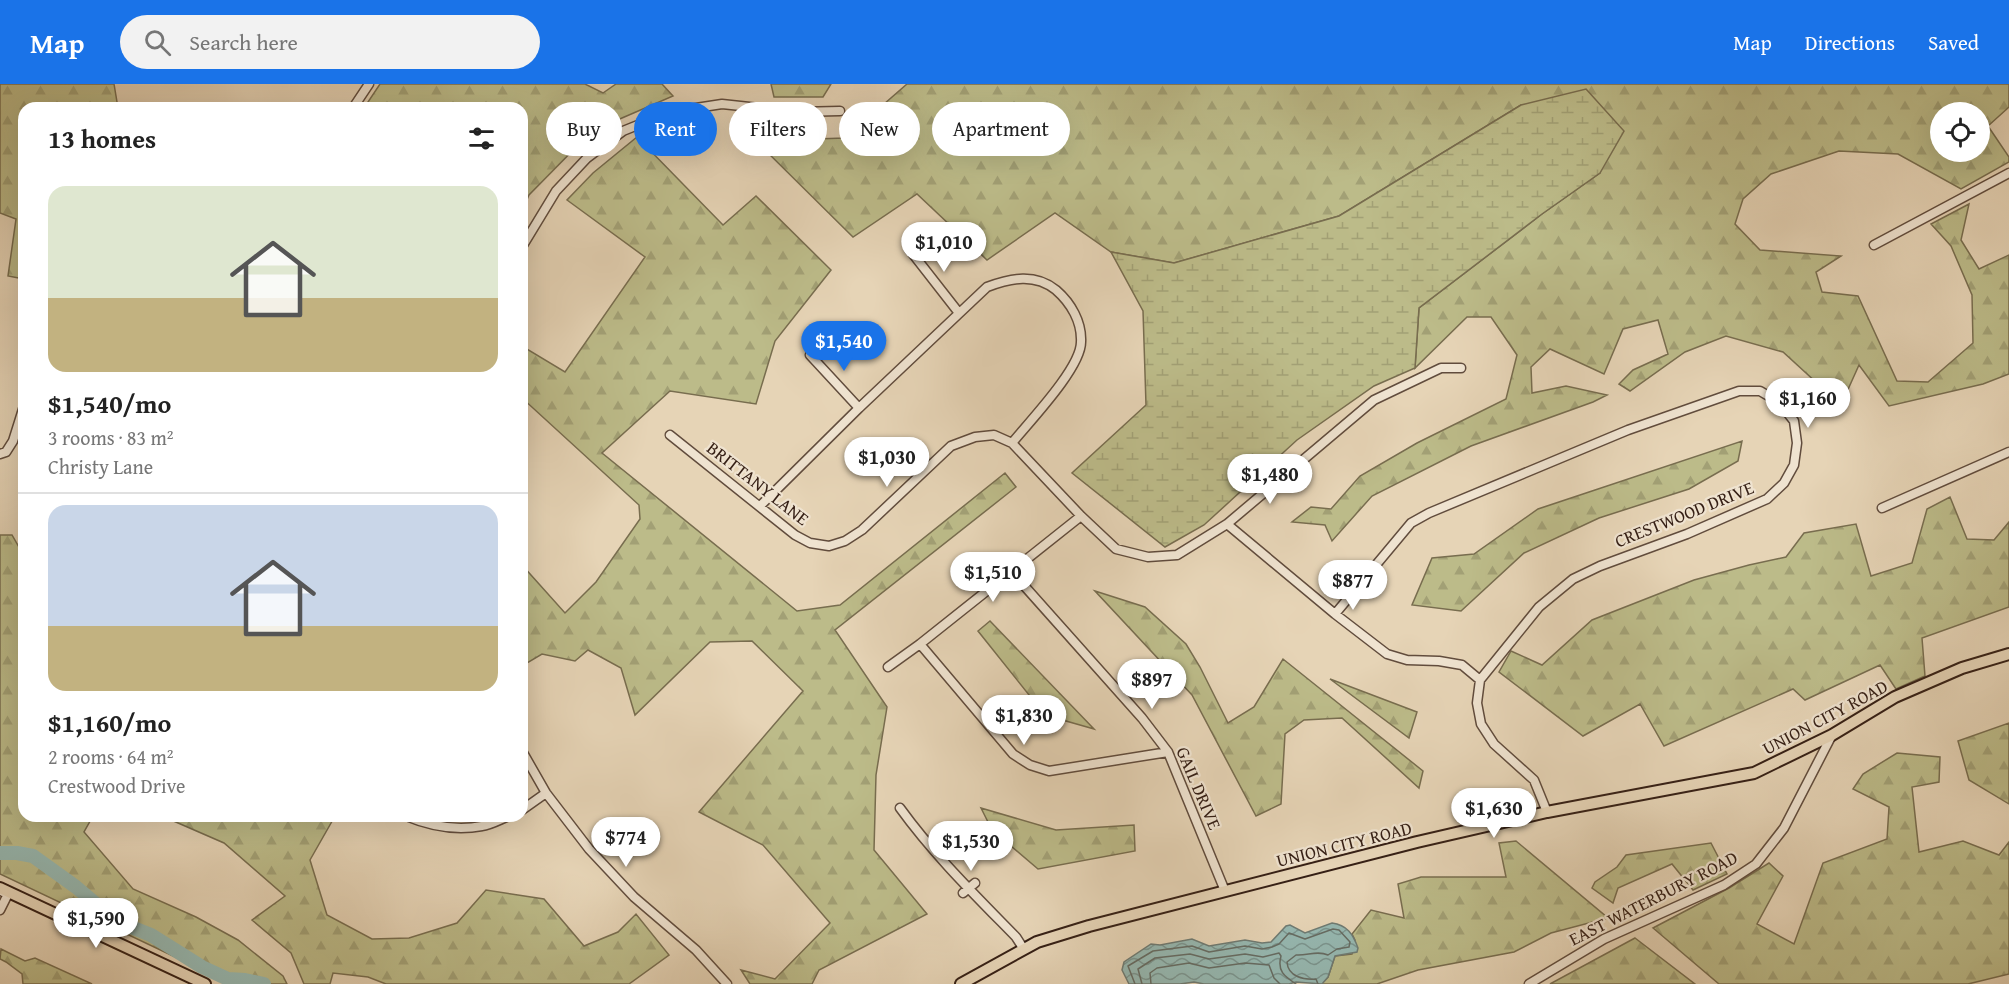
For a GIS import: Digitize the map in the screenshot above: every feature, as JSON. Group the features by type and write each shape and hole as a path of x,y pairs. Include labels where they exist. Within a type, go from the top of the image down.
{"main road":[{"name":"UNION CITY ROAD","path":"960,984 1023,948 1089,926 1417,842 1547,812 1754,773 1833,735 1895,697 1962,668 2009,654"},
{"path":"3,891 205,984"}],"street":[{"path":"357,102 369,84"},
{"path":"528,237 556,191 587,158 623,131 669,111 722,104 796,112 839,111"},
{"path":"1874,245 2009,173"},
{"path":"909,249 958,313"},
{"path":"760,506 958,313 987,287 1009,279 1032,279 1053,287 1069,301 1078,322 1082,343 1062,383 1012,443 1081,516 1116,549 1148,558 1177,555 1227,524 1374,400 1441,368 1461,368"},
{"path":"810,355 859,408"},
{"name":"CRESTWOOD DRIVE","path":"1335,614 1411,523 1429,513 1628,430 1719,396 1739,391 1760,391 1779,402 1794,421 1797,443 1794,465 1784,483 1767,499 1687,534 1600,566 1573,579 1539,607 1480,680"},
{"path":"0,454 6,452 13,441 18,425"},
{"name":"BRITTANY LANE","path":"670,435 795,535 810,543 829,546 845,542 862,530 951,446 975,437 994,435 1012,443"},
{"path":"1882,508 2009,452"},
{"path":"888,667 1081,516"},
{"path":"1227,524 1387,654 1407,660 1439,661 1462,665 1480,680 1477,703 1481,724 1494,744 1534,780 1547,812"},
{"name":"GAIL DRIVE","path":"1011,572 1142,718 1168,752 1225,891"},
{"path":"920,644 1013,754 1030,765 1049,771 1168,752"},
{"name":"EAST WATERBURY ROAD","path":"1529,984 1604,939 1724,885 1755,864 1784,828 1833,735"},
{"path":"528,762 546,793 596,856 634,897 696,950 727,984"},
{"path":"528,806 546,793"},
{"path":"900,808 914,827 1023,948"},
{"path":"420,822 451,828 483,826 493,822"},
{"path":"0,910 3,891"}],"green space":[{"path":"0,84 114,84 117,102 18,102 18,278 8,276 16,219 0,213"},
{"path":"380,84 585,84 603,93 616,84 662,84 673,96 659,102 634,102 634,113 622,118 622,102 546,102 546,156 567,156 528,197 528,102 368,102"},
{"path":"771,84 831,84 823,97 774,97"},
{"path":"907,84 2009,84 2009,107 1990,124 1990,102 1930,102 1930,162 1990,162 1990,129 2009,157 2009,162 1961,189 1898,154 1839,151 1771,174 1743,199 1735,224 1760,250 1841,256 1816,272 1822,292 1858,296 1897,381 1928,382 1973,343 1972,295 1951,246 1931,224 1969,204 1961,240 1979,269 2009,255 2009,374 1983,384 1889,406 1859,365 1841,405 1783,352 1726,336 1685,352 1630,391 1619,384 1633,370 1668,354 1658,320 1623,329 1604,374 1550,349 1531,367 1532,393 1566,386 1607,395 1471,446 1372,496 1332,541 1325,525 1292,522 1311,507 1331,509 1360,476 1417,443 1506,399 1517,355 1491,317 1467,317 1415,368 1419,308 1542,214 1600,173 1521,105 1339,216 1174,263 1111,252 1055,213 987,260 917,194 853,237 771,156 827,156 827,139 839,138 839,156 920,156 920,102 886,102"},
{"path":"1586,89 1624,131 1600,173 1542,214 1419,308 1415,368 1374,386 1297,440 1204,525 1165,547 1072,473 1146,405 1143,311 1111,252 1174,263 1339,216 1521,105"},
{"path":"634,139 634,156 656,156 723,225 756,196 831,270 775,341 756,404 670,391 602,453 797,611 840,605 1005,473 1016,487 835,630 887,707 876,775 874,850 927,914 819,970 812,984 750,984 741,970 775,979 830,923 763,845 699,812 803,691 752,641 710,642 635,715 621,668 588,650 575,661 542,654 528,662 528,572 565,613 596,582 640,519 639,505 528,403 528,350 565,372 645,257 567,200 593,173 614,156 622,156 622,149"},
{"path":"1742,441 1738,461 1689,489 1599,518 1524,553 1461,611 1412,605 1432,558 1474,554 1538,509"},
{"path":"1950,497 1967,539 1994,540 2009,522 2009,607 1922,638 1925,676 1896,689 1880,665 1805,700 1793,689 1664,746 1640,704 1583,736 1499,672 1511,651 1542,665 1592,620 1694,580 1786,557 1804,533 1856,524 1871,576 1912,563 1927,509"},
{"path":"0,535 12,535 18,546 18,822 90,822 84,832 133,889 196,917 238,940 283,976 287,984 232,984 0,874"},
{"path":"1095,591 1145,607 1186,644 1228,723 1254,707 1283,659 1423,771 1419,788 1342,718 1304,720 1285,734 1281,804 1256,816 1192,695"},
{"path":"990,621 1094,729 1045,715 978,631"},
{"path":"1330,679 1417,712 1409,738"},
{"path":"2009,723 2009,804 1969,780 1958,741"},
{"path":"1897,753 1940,757 1939,782 1912,787 1919,852 1963,841 1999,855 2009,842 2009,974 1968,984 1719,984 1653,928 1729,888 1769,863 1783,876 1757,924 1794,944 1823,863 1887,839 1889,807 1853,789 1863,774"},
{"path":"981,808 1056,830 1134,825 1135,851 1038,869 992,830"},
{"path":"176,822 332,822 310,860 327,915 372,939 409,938 457,923 486,890 544,899 584,946 618,932 636,914 669,955 629,984 386,984 368,977 333,973 330,984 304,984 291,953 252,920 285,896 224,843"},
{"path":"1516,841 1608,918 1551,933 1514,952 1418,970 1377,984 1321,984 1328,977 1335,956 1352,954 1355,940 1352,934 1371,910 1404,918 1398,884 1421,877 1506,877 1499,843"},
{"path":"1711,843 1727,874 1693,890 1672,864 1618,888 1613,903 1592,888 1595,882 1617,867 1626,855"},
{"path":"1635,938 1695,984 1550,984"},
{"path":"1,949 25,961 35,958 92,984 23,984 22,974 0,959"}],"water":[{"path":"1332,923 1349,931 1358,948 1357,952 1335,956 1328,977 1322,984 1296,982 1289,984 1204,984 1194,982 1129,984 1122,970 1124,962 1151,944 1160,945 1192,939 1209,946 1245,940 1271,942 1286,926 1290,925 1305,933"}],"waterway":[{"path":"0,853 33,856 108,914 126,925 151,935 202,967 228,979 264,984"}]}
